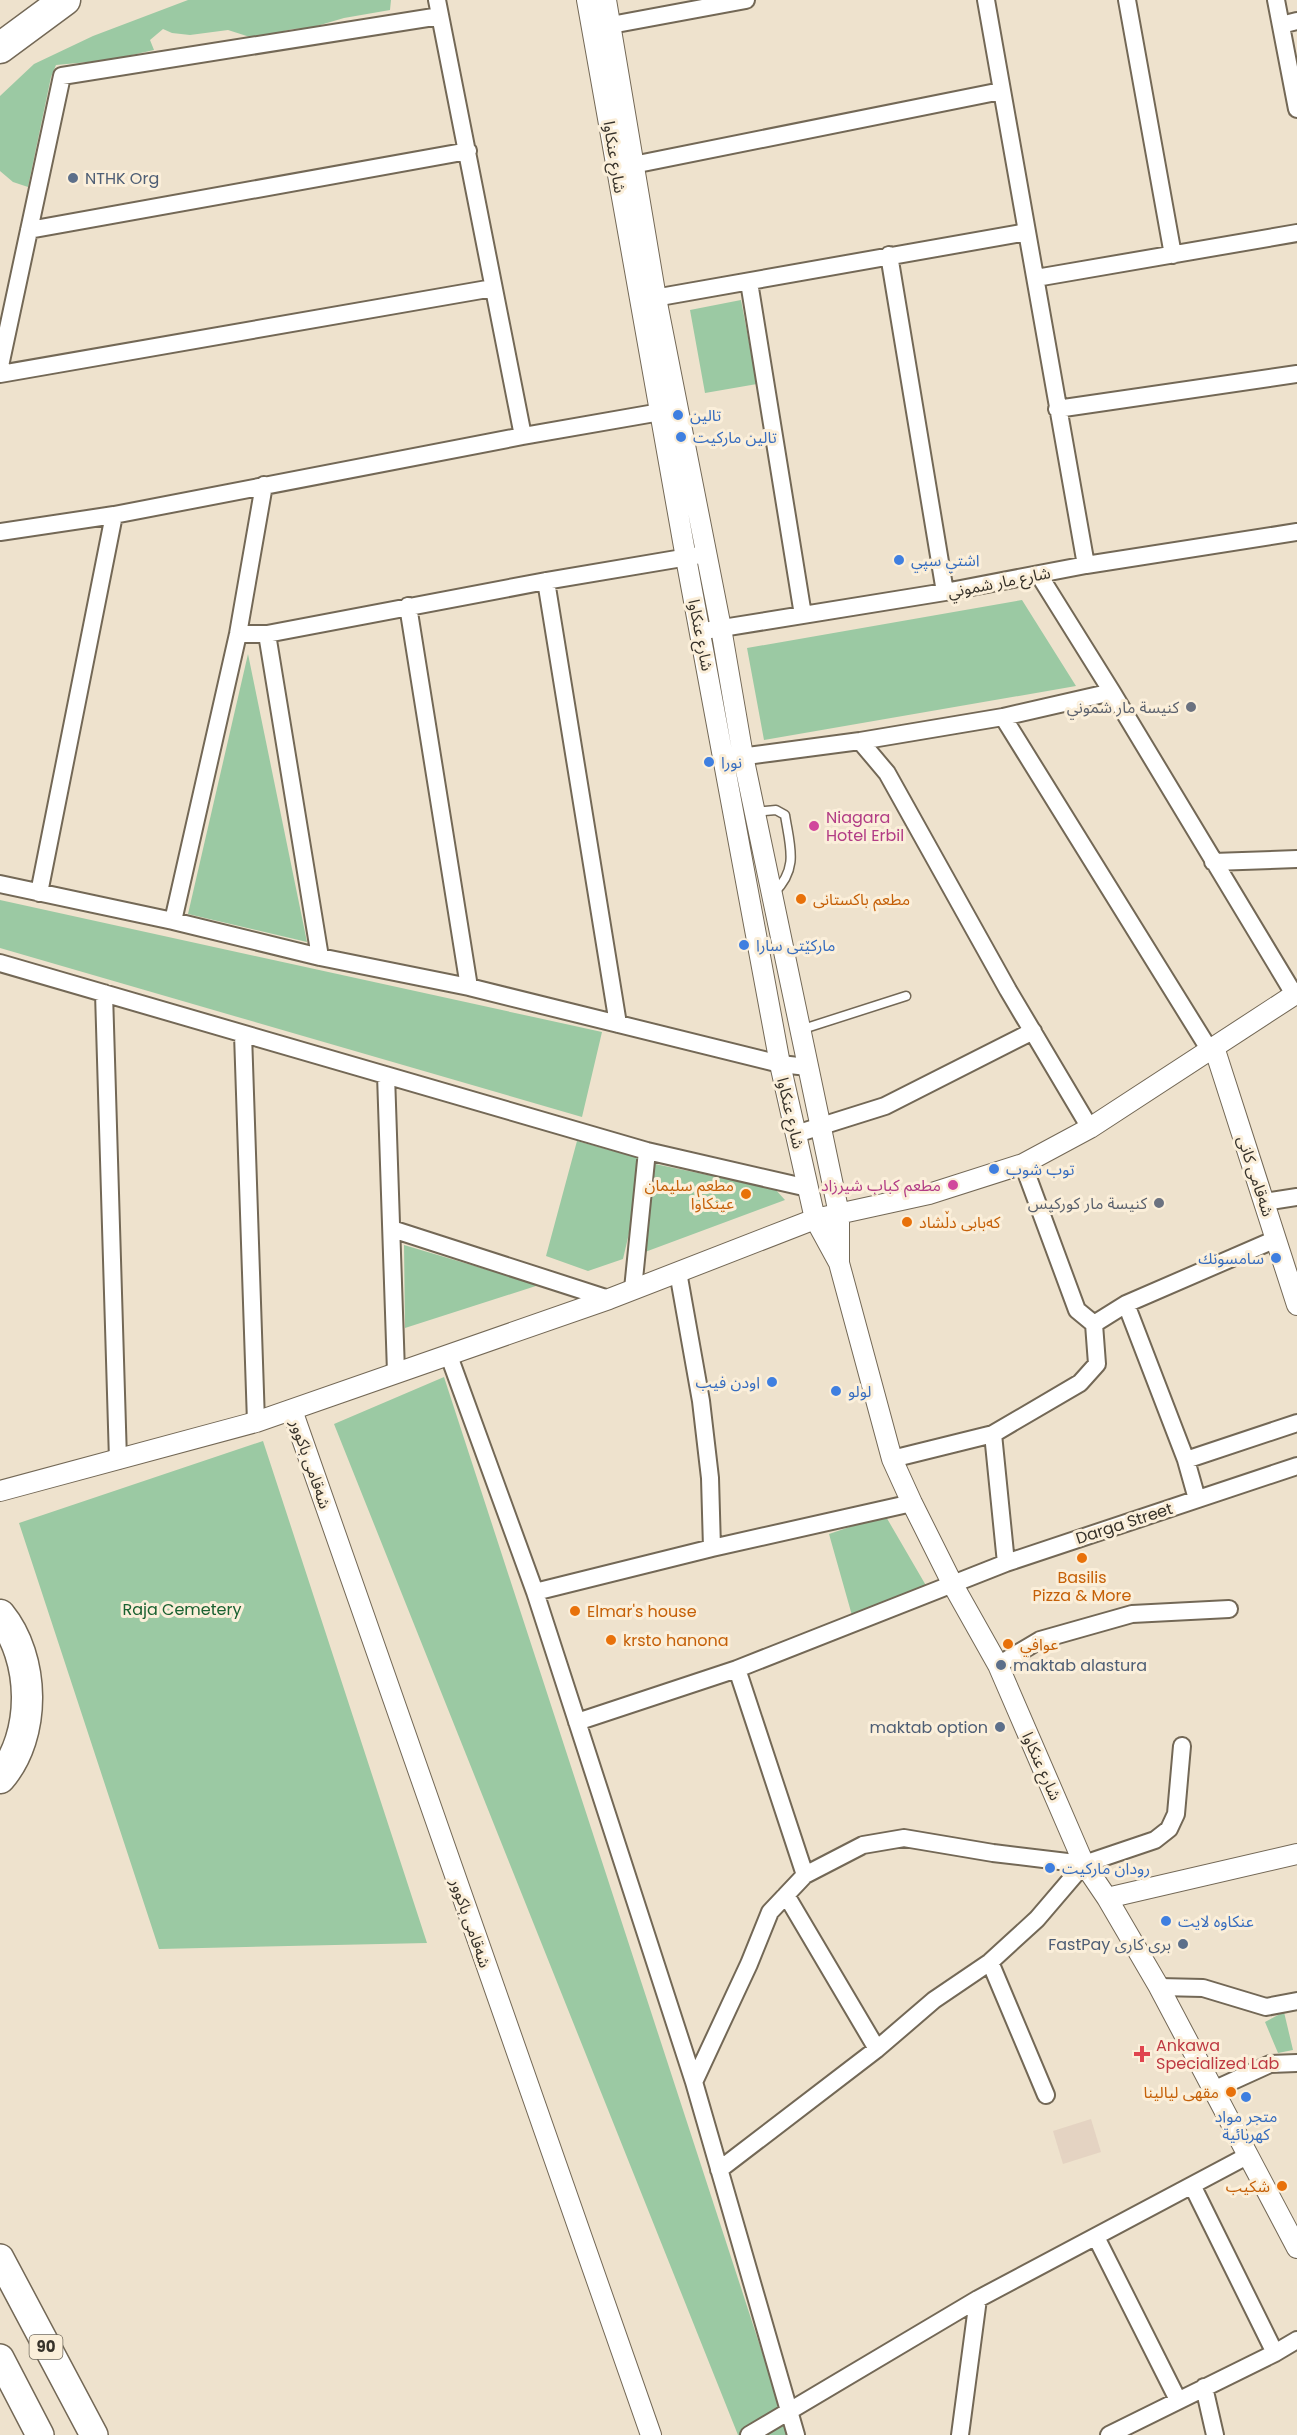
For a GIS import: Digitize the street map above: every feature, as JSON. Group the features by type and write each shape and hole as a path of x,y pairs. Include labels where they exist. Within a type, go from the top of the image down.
{"highway":[{"path":"0,48 65,0"},
{"path":"0,1615 14,1636 20,1654 26,1693 26,1714 22,1736 15,1754 0,1778"},
{"name":"90","path":"0,2258 93,2435"},
{"path":"0,2358 40,2435"}],"street":[{"name":"شارع عنكاوا","path":"587,0 602,27"},
{"name":"شارع عنكاوا","path":"606,0 602,27 648,299 669,411 706,554 721,628 734,758 780,1064 814,1220 839,1263"},
{"path":"602,27 746,0"},
{"path":"986,0 1086,566"},
{"path":"1126,0 1173,255"},
{"path":"1276,0 1289,23 1297,109"},
{"path":"0,366 62,76 438,8 523,436"},
{"path":"625,167 1001,91"},
{"path":"29,230 468,151"},
{"path":"648,299 1028,232"},
{"path":"1036,278 1297,234"},
{"path":"889,255 945,592"},
{"path":"749,282 803,615"},
{"path":"0,374 493,288"},
{"path":"1057,409 1297,374"},
{"name":"شارع عنكاوا","path":"669,411 686,558 700,632 734,758 754,812 839,1214 839,1263 891,1458 953,1585 998,1665 1084,1864 1107,1898 1159,1987 1297,2248"},
{"path":"0,532 114,515 523,436 669,411"},
{"path":"173,921 238,634 264,485"},
{"path":"39,893 114,515"},
{"name":"شارع مار شموني","path":"700,632 1297,532"},
{"path":"238,634 267,634 408,606 706,554"},
{"path":"0,1491 256,1422 609,1299 814,1220 929,1194 1023,1164 1090,1128 1296,994 1039,575"},
{"path":"546,581 618,1024"},
{"path":"408,606 469,987"},
{"path":"267,634 320,957"},
{"path":"734,758 860,741 1003,717 1112,692"},
{"path":"1003,717 1211,1048"},
{"path":"860,741 887,773 1008,990 1090,1128"},
{"path":"1213,862 1297,859"},
{"path":"0,884 173,921 320,957 469,987 780,1064 808,1067"},
{"path":"0,963 647,1151 808,1188"},
{"path":"104,993 118,1460"},
{"path":"796,1134 885,1106 1033,1031"},
{"path":"243,1034 256,1422"},
{"name":"شەقامی کانی","path":"1211,1048 1297,1305"},
{"path":"386,1075 396,1372"},
{"path":"633,1289 647,1151"},
{"path":"891,1458 993,1434 1080,1383 1097,1364 1094,1324 1077,1310 1023,1164"},
{"path":"1264,1202 1297,1197"},
{"path":"392,1229 609,1299"},
{"path":"1094,1324 1126,1304 1276,1239"},
{"path":"678,1272 701,1401 710,1478 711,1548"},
{"path":"1126,1304 1186,1460 1197,1499"},
{"path":"449,1356 535,1592 694,2082 796,2435"},
{"name":"شەقامی باکوور","path":"292,1410 651,2435"},
{"path":"1186,1460 1297,1423"},
{"path":"993,1434 1006,1563"},
{"name":"Darga Street","path":"577,1722 737,1670 1006,1563 1297,1466"},
{"path":"535,1592 711,1548 912,1503"},
{"path":"998,1665 1040,1640 1121,1617 1229,1609"},
{"path":"737,1670 805,1875"},
{"path":"694,2082 750,1964 770,1912 805,1875 863,1845 904,1839 1084,1864 1155,1840 1169,1829 1176,1814 1182,1746"},
{"path":"1107,1898 1297,1854"},
{"path":"719,2170 877,2049 934,2000 990,1962 1037,1919 1084,1864"},
{"path":"786,1895 877,2049"},
{"path":"990,1962 1046,2095"},
{"path":"1159,1987 1203,1988 1266,2007 1297,2001"},
{"path":"1213,2090 1270,2064 1297,2062"},
{"path":"749,2435 978,2299 1193,2187 1247,2156"},
{"path":"1193,2187 1275,2353"},
{"path":"1096,2237 1178,2400"},
{"path":"960,2435 978,2299"},
{"path":"1110,2435 1297,2340"},
{"path":"1204,2387 1215,2435"}],"lane":[{"path":"754,812 776,810 785,815 791,857 790,868 786,881 772,895"},
{"path":"800,1030 906,996"}],"shaded area":[{"path":"1091,2119 1101,2152 1063,2164 1053,2131"}],"green space":[{"path":"188,0 391,0 390,10 253,38 228,30 190,35 172,33 163,29 150,40 154,50 110,60 56,65 51,77 28,187 13,182 0,171 0,96 34,64 93,36"},
{"path":"741,300 757,384 705,393 690,310"},
{"path":"1022,600 1076,686 764,740 747,648"},
{"path":"248,654 307,942 188,914"},
{"path":"0,900 602,1032 582,1117 0,948"},
{"path":"577,1141 646,1160 623,1259 588,1271 546,1256"},
{"path":"655,1164 775,1189 785,1200 645,1252"},
{"path":"404,1245 539,1285 405,1328"},
{"path":"444,1377 789,2435 738,2435 334,1424"},
{"name":"Raja Cemetery","path":"263,1441 427,1943 159,1949 19,1523"},
{"path":"885,1515 928,1589 853,1619 829,1534"},
{"path":"1284,2012 1293,2050 1278,2053 1265,2022"}],"place":[{"name":"NTHK Org","path":"73,178"},
{"name":"تالين","path":"678,415"},
{"name":"تالين ماركيت","path":"681,437"},
{"name":"اشتي سپي","path":"899,560"},
{"name":"كنيسة مار شموني","path":"1191,707"},
{"name":"نورا","path":"709,762"},
{"name":"Niagara Hotel Erbil","path":"814,826"},
{"name":"مطعم باکستانی","path":"801,899"},
{"name":"مارکێتی سارا","path":"744,945"},
{"name":"توب شوب","path":"994,1169"},
{"name":"مطعم كباب شيرزاد","path":"953,1185"},
{"name":"مطعم سليمان عينكاوا","path":"746,1194"},
{"name":"كنيسة مار كوركيس","path":"1159,1203"},
{"name":"کەبابی دڵشاد","path":"907,1222"},
{"name":"سامسونك","path":"1276,1258"},
{"name":"اودن فيب","path":"772,1382"},
{"name":"لولو","path":"836,1391"},
{"name":"Basilis Pizza & More","path":"1082,1558"},
{"name":"Elmar's house","path":"575,1611"},
{"name":"krsto hanona","path":"611,1640"},
{"name":"عوافي","path":"1008,1644"},
{"name":"maktab alastura","path":"1001,1665"},
{"name":"maktab option","path":"1000,1727"},
{"name":"رودان ماركيت","path":"1050,1868"},
{"name":"عنكاوه لايت","path":"1166,1921"},
{"name":"FastPay بری كاری","path":"1183,1944"},
{"name":"Ankawa Specialized Lab","path":"1142,2054"},
{"name":"مقهى ليالينا","path":"1231,2092"},
{"name":"متجر مواد كهربائية","path":"1246,2097"},
{"name":"شكيب","path":"1282,2186"}]}
